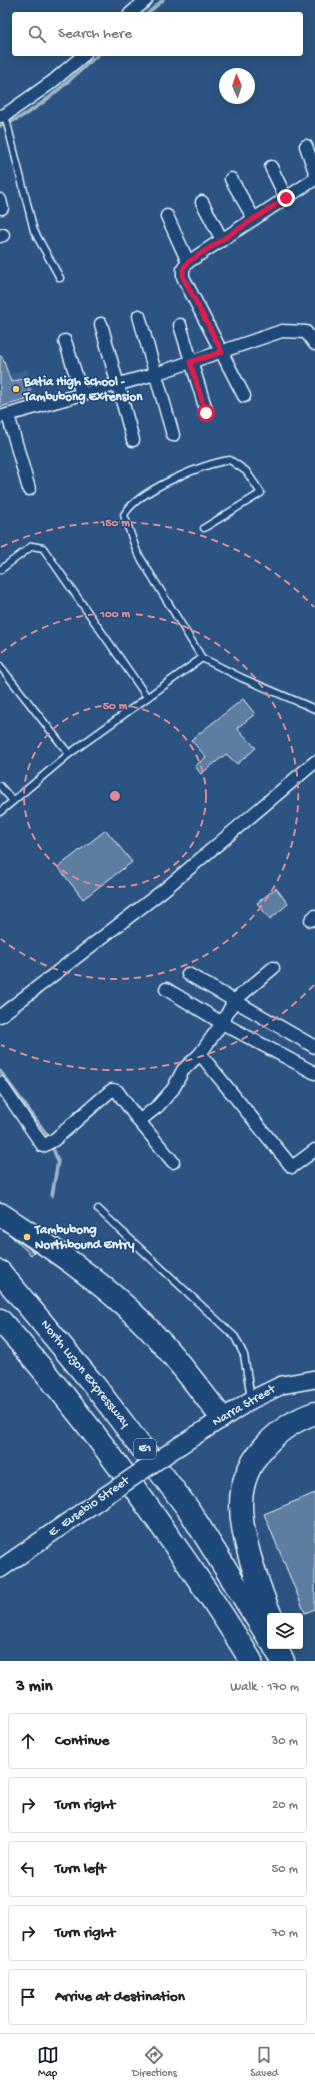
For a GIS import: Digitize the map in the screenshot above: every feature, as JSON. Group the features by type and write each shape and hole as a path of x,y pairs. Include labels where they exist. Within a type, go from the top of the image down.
{"highway":[{"path":"0,1214 69,1262 114,1296 141,1321 190,1375 221,1418"},
{"name":"North Luzon Expressway","path":"0,1272 94,1385 180,1497 267,1635"},
{"name":"E1","path":"0,1320 44,1369 143,1499 251,1661"},
{"path":"270,1613 265,1604 244,1534 241,1503 242,1491 252,1464 268,1442 290,1424 315,1413"},
{"path":"276,1649 283,1661"},
{"path":"287,1649 293,1661"}],"main road":[{"name":"Narra Street","path":"179,1446 251,1400 282,1385 315,1379"},
{"name":"E. Eusebio Street","path":"0,1569 179,1446"}],"street":[{"path":"132,12 146,0"},
{"path":"4,116 52,82 83,56"},
{"path":"306,146 315,172"},
{"path":"271,167 286,198"},
{"path":"231,179 254,219"},
{"path":"244,396 183,277 183,269 188,262 315,179"},
{"path":"202,202 222,240"},
{"path":"167,216 188,262"},
{"path":"139,316 173,435"},
{"path":"101,324 133,440"},
{"path":"180,325 206,413"},
{"path":"29,489 4,416 155,374 282,330 306,332 315,344"},
{"path":"66,341 82,394"},
{"path":"0,1016 165,889 315,762"},
{"path":"139,1121 165,1099 173,1090 183,1070 200,1054 222,1023 234,1001 273,968"},
{"path":"188,974 315,1047"},
{"path":"166,989 222,1023 315,1073"},
{"path":"200,1054 292,1167 315,1150"},
{"path":"0,1083 43,1146 112,1090 117,1091 139,1121 173,1162"}],"lane":[{"path":"4,116 34,231 60,278"},
{"path":"204,528 261,493 246,471 230,460 212,463 163,485 129,506 124,515 137,552 202,658 242,678 315,709"},
{"path":"0,570 32,546 43,548 146,696"},
{"path":"0,812 69,754 146,696 202,658"},
{"path":"0,666 69,754"},
{"path":"0,786 13,801"},
{"path":"98,1209 235,1337 244,1355 251,1400"}],"shaded area":[{"name":"Batia High School - Tambubong Extension","path":"27,369 37,402 0,413 0,377"}],"building":[{"name":"Batia High School - Tambubong Extension","path":"0,356 2,356 11,382 26,378 32,398 0,407"},
{"path":"243,699 255,714 237,728 256,748 237,764 226,754 201,774 195,766 206,757 191,740"},
{"path":"106,830 132,862 83,899 58,867"},
{"path":"276,888 288,904 270,919 257,903"},
{"path":"10,1235 30,1249 34,1252 31,1255"},
{"path":"315,1493 315,1609 305,1613 264,1514"}],"waterway":[{"path":"149,12 163,0"},
{"path":"0,126 13,121 40,105 97,56"},
{"path":"0,1071 48,1136 58,1161 52,1196"}],"place":[{"name":"Batia High School - Tambubong Extension","path":"16,389"},
{"name":"Tambubong Northbound Entry","path":"27,1237"}],"route":[{"path":"206,413 190,362 222,352 183,277 183,269 188,262 286,198"}]}
